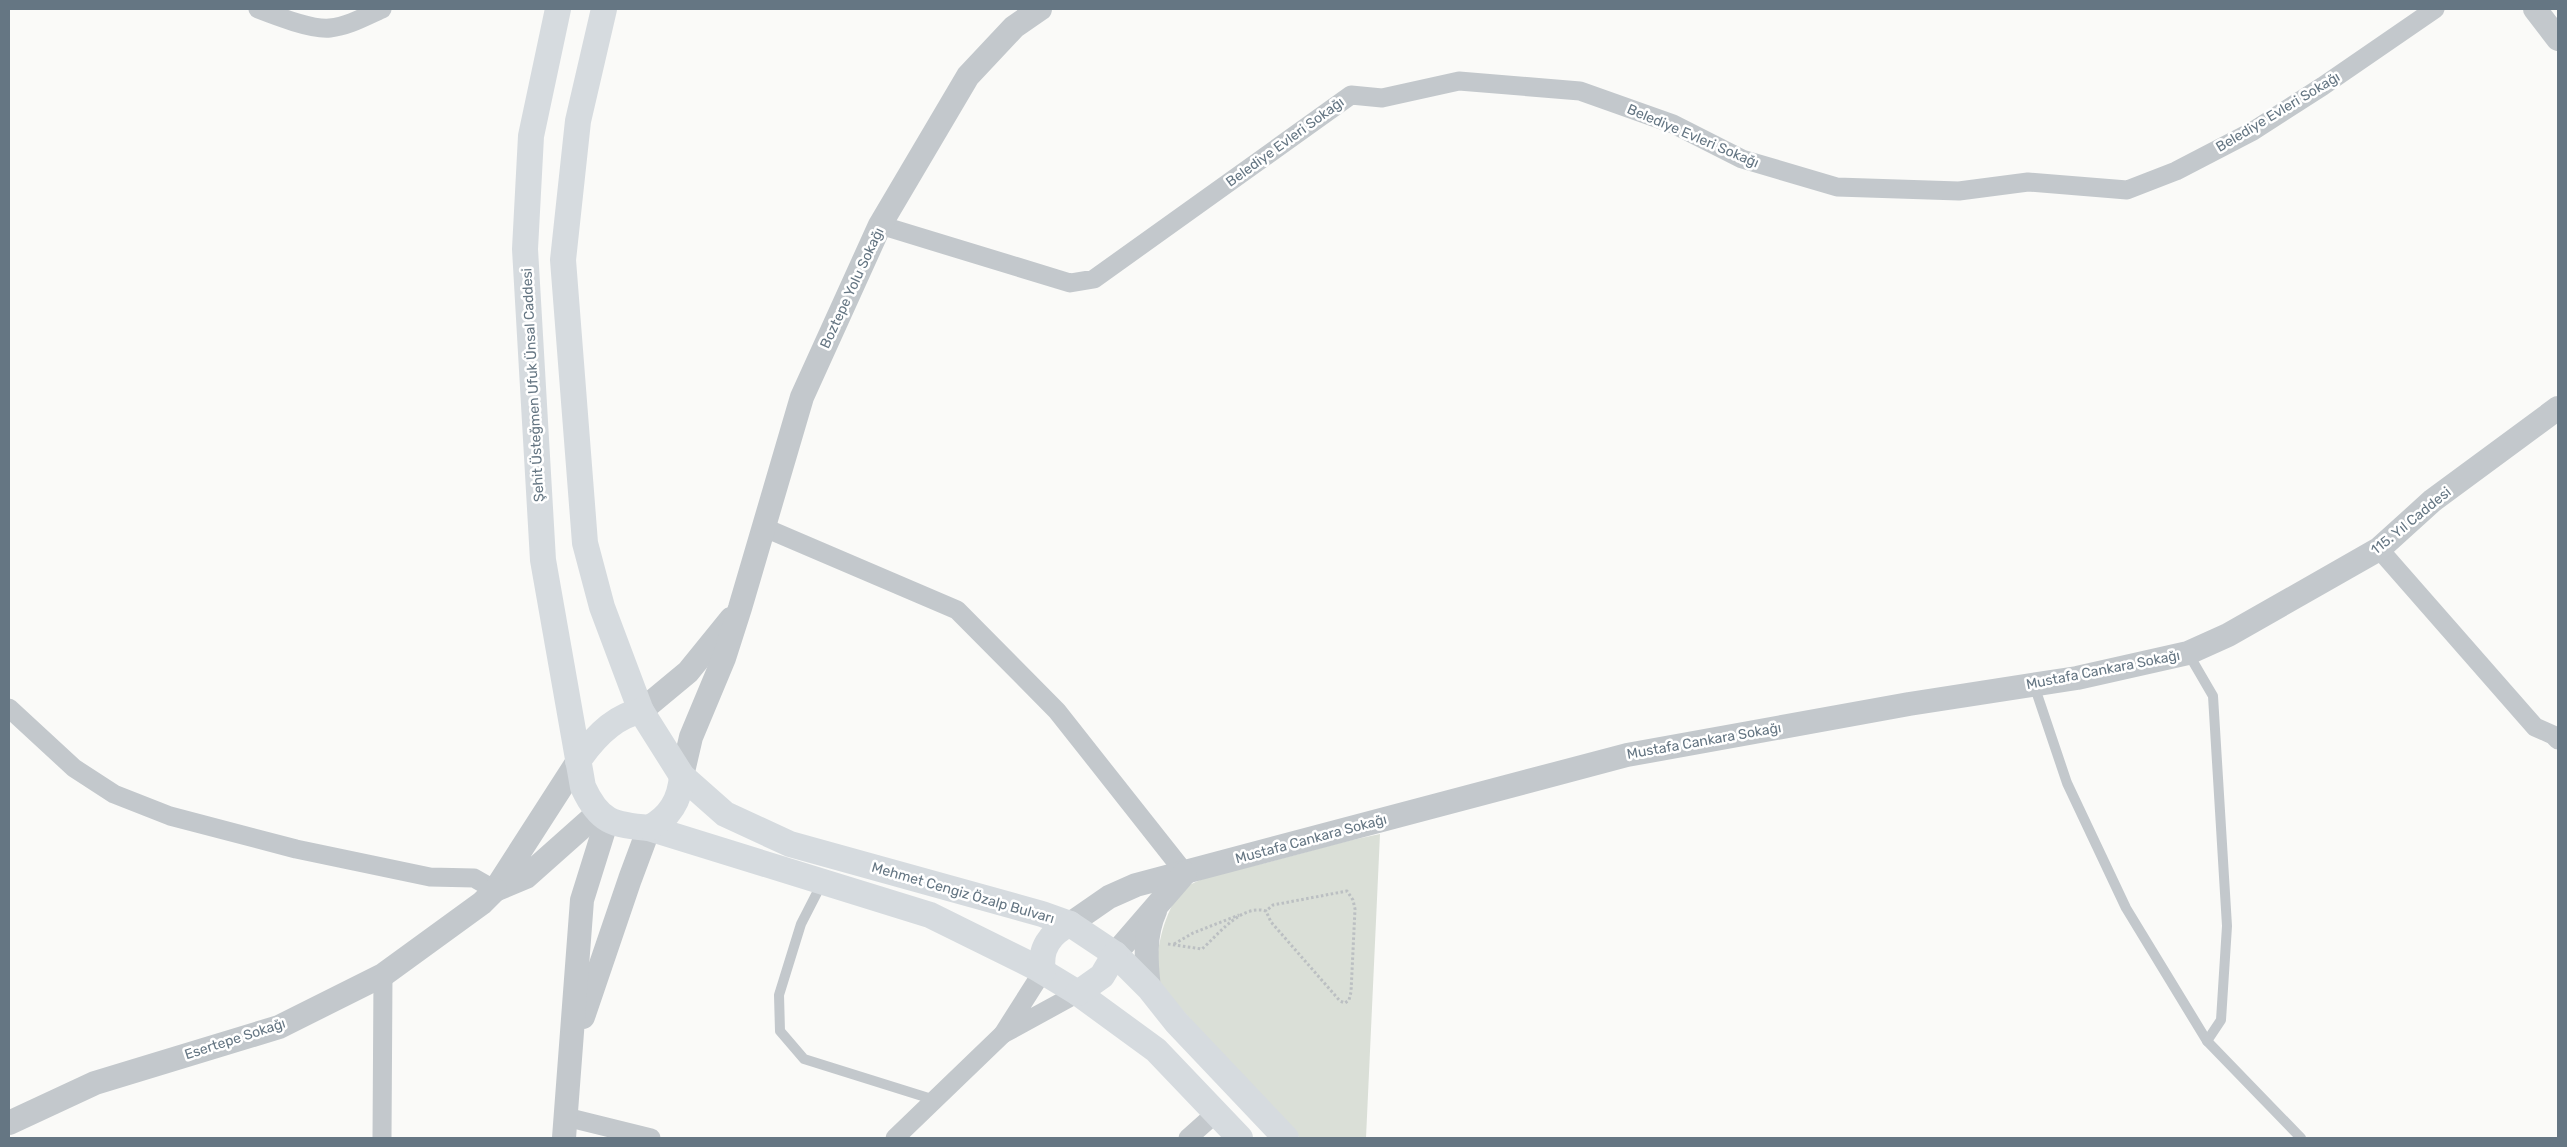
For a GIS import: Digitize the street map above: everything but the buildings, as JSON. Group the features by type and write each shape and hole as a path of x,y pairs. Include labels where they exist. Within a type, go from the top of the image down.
{"main road":[{"name":"Şehit Üsteğmen Ufuk Ünsal Caddesi","path":"558,9 531,136 525,249 543,560 578,761"},
{"path":"604,9 578,121 563,260 584,543 602,607 642,710 621,718 601,733 578,761 583,787 591,805 603,817 619,824 649,828 930,916 1043,971 1078,993 1156,1050 1240,1138"},
{"name":"Mehmet Cengiz Özalp Bulvarı","path":"642,710 682,776 725,814 790,844 1042,914 1070,924 1115,954 1149,988 1176,1022 1286,1138"},
{"path":"649,828 659,823 674,806 681,787 682,776"},
{"path":"1043,971 1042,957 1046,944 1056,932 1070,924"},
{"path":"1078,993 1102,976 1115,954"}],"street":[{"path":"258,9 287,20 329,28 353,22 382,9"},
{"name":"Boztepe Yolu Sokağı","path":"682,776 691,736 724,658 740,608 802,397 880,225 968,76 1014,27 1040,9"},
{"name":"Belediye Evleri Sokağı","path":"880,225 1070,283 1094,279 1351,95 1382,98 1459,81 1580,91 1673,124 1742,159 1837,187 1959,191 2028,182 2127,190 2176,171 2253,131 2323,86 2435,9"},
{"path":"2535,9 2558,39"},
{"name":"115. Yıl Caddesi","path":"2228,635 2379,549 2432,501 2558,408"},
{"path":"763,527 957,610 1057,711 1185,873 1115,954"},
{"path":"2379,549 2535,728 2557,735"},
{"path":"642,710 688,672 740,608"},
{"name":"Mustafa Cankara Sokağı","path":"1070,924 1109,897 1136,885 1627,755 1909,704 2077,678 2188,653 2228,635"},
{"path":"9,708 74,768 114,794 170,816 296,849 420,875 474,878 495,890"},
{"name":"Esertepe Sokağı","path":"9,1123 95,1084 279,1027 383,975 482,903 495,890 578,761"},
{"path":"603,817 582,900 565,1128 651,1138"},
{"name":"Esertepe Sokağı","path":"495,890 526,877 603,817"},
{"path":"572,1049 649,828"},
{"path":"1149,988 1146,962 1150,923 1155,910"},
{"path":"895,1138 1004,1034 1043,971"},
{"path":"382,1138 383,975"},
{"path":"1004,1034 1078,993"},
{"path":"1188,1138 1216,1113"}],"lane":[{"path":"2188,653 2213,696 2227,926 2221,1020 2207,1041"},
{"path":"2034,685 2067,783 2126,908 2207,1041 2301,1138"},
{"path":"822,883 801,924 779,995 780,1031 804,1059 935,1100"}],"path":[{"path":"1174,944 1194,933 1258,908 1266,911 1271,922 1340,1002 1345,1003 1349,1000 1355,910 1354,900 1347,891 1273,905 1266,911"},
{"path":"1148,942 1202,949 1242,914"}],"shaded area":[{"path":"1380,834 1366,1138 1300,1138 1170,997 1160,981 1158,971 1159,944 1174,903 1180,893 1195,882 1223,873"}]}
